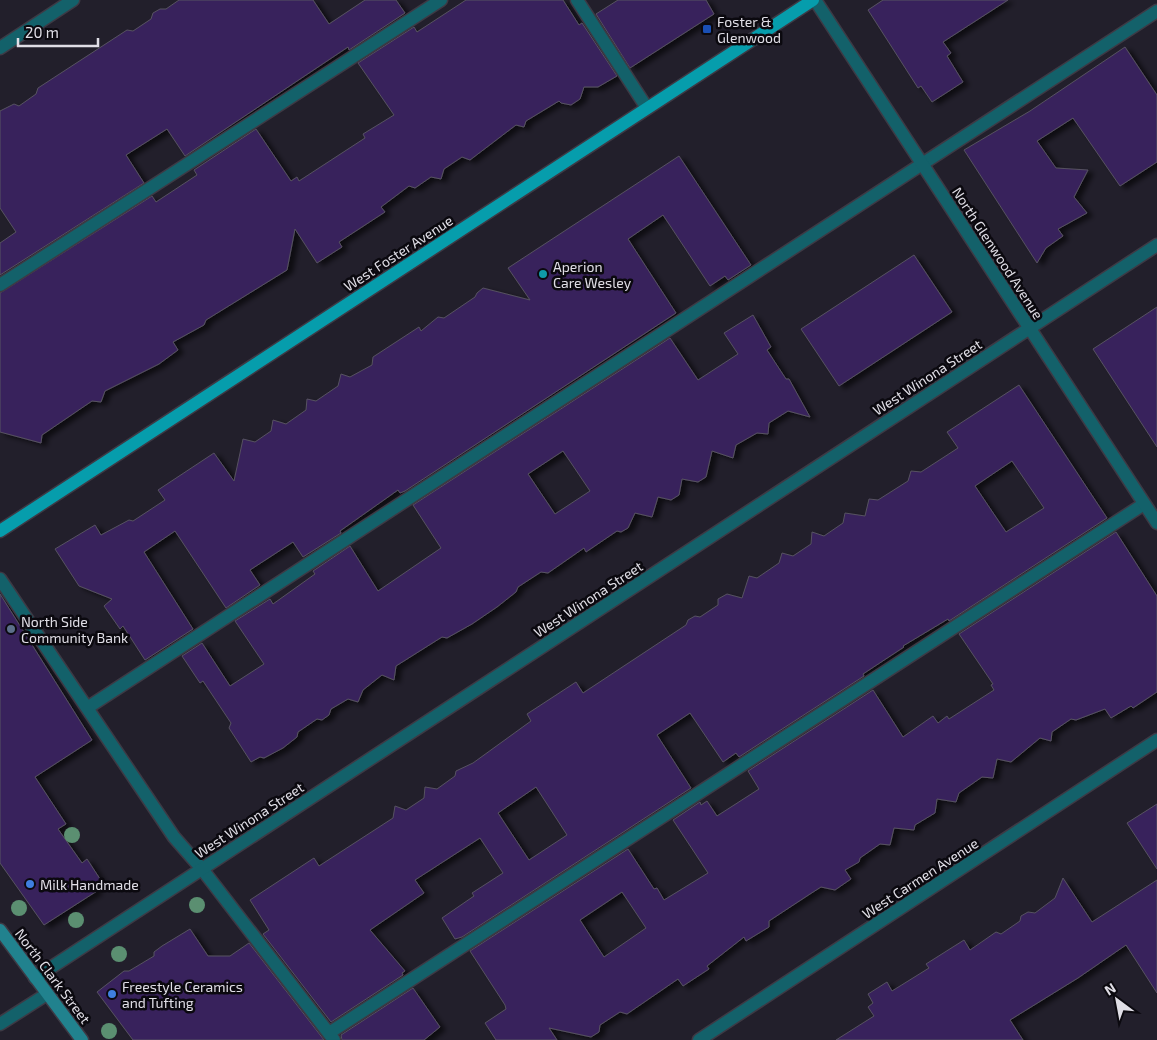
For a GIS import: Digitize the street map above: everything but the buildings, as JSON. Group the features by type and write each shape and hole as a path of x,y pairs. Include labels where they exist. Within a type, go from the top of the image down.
{"main road":[{"name":"West Foster Avenue","path":"0,531 814,0"},
{"name":"North Clark Street","path":"0,930 82,1040"}],"street":[{"path":"0,48 73,0"},
{"path":"0,285 441,0"},
{"path":"577,0 647,108"},
{"name":"North Glenwood Avenue","path":"814,0 1157,523"},
{"path":"87,708 1157,11"},
{"name":"West Winona Street","path":"35,978 1157,245"},
{"path":"0,579 174,837 202,869 331,1036 1144,504"},
{"name":"West Carmen Avenue","path":"699,1040 1157,740"},
{"path":"0,1024 47,994"}],"place":[{"name":"Foster & Glenwood","path":"707,29"},
{"name":"Aperion Care Wesley","path":"543,274"},
{"name":"North Side Community Bank","path":"11,629"},
{"name":"Milk Handmade","path":"30,884"},
{"name":"Freestyle Ceramics and Tufting","path":"112,994"}]}
